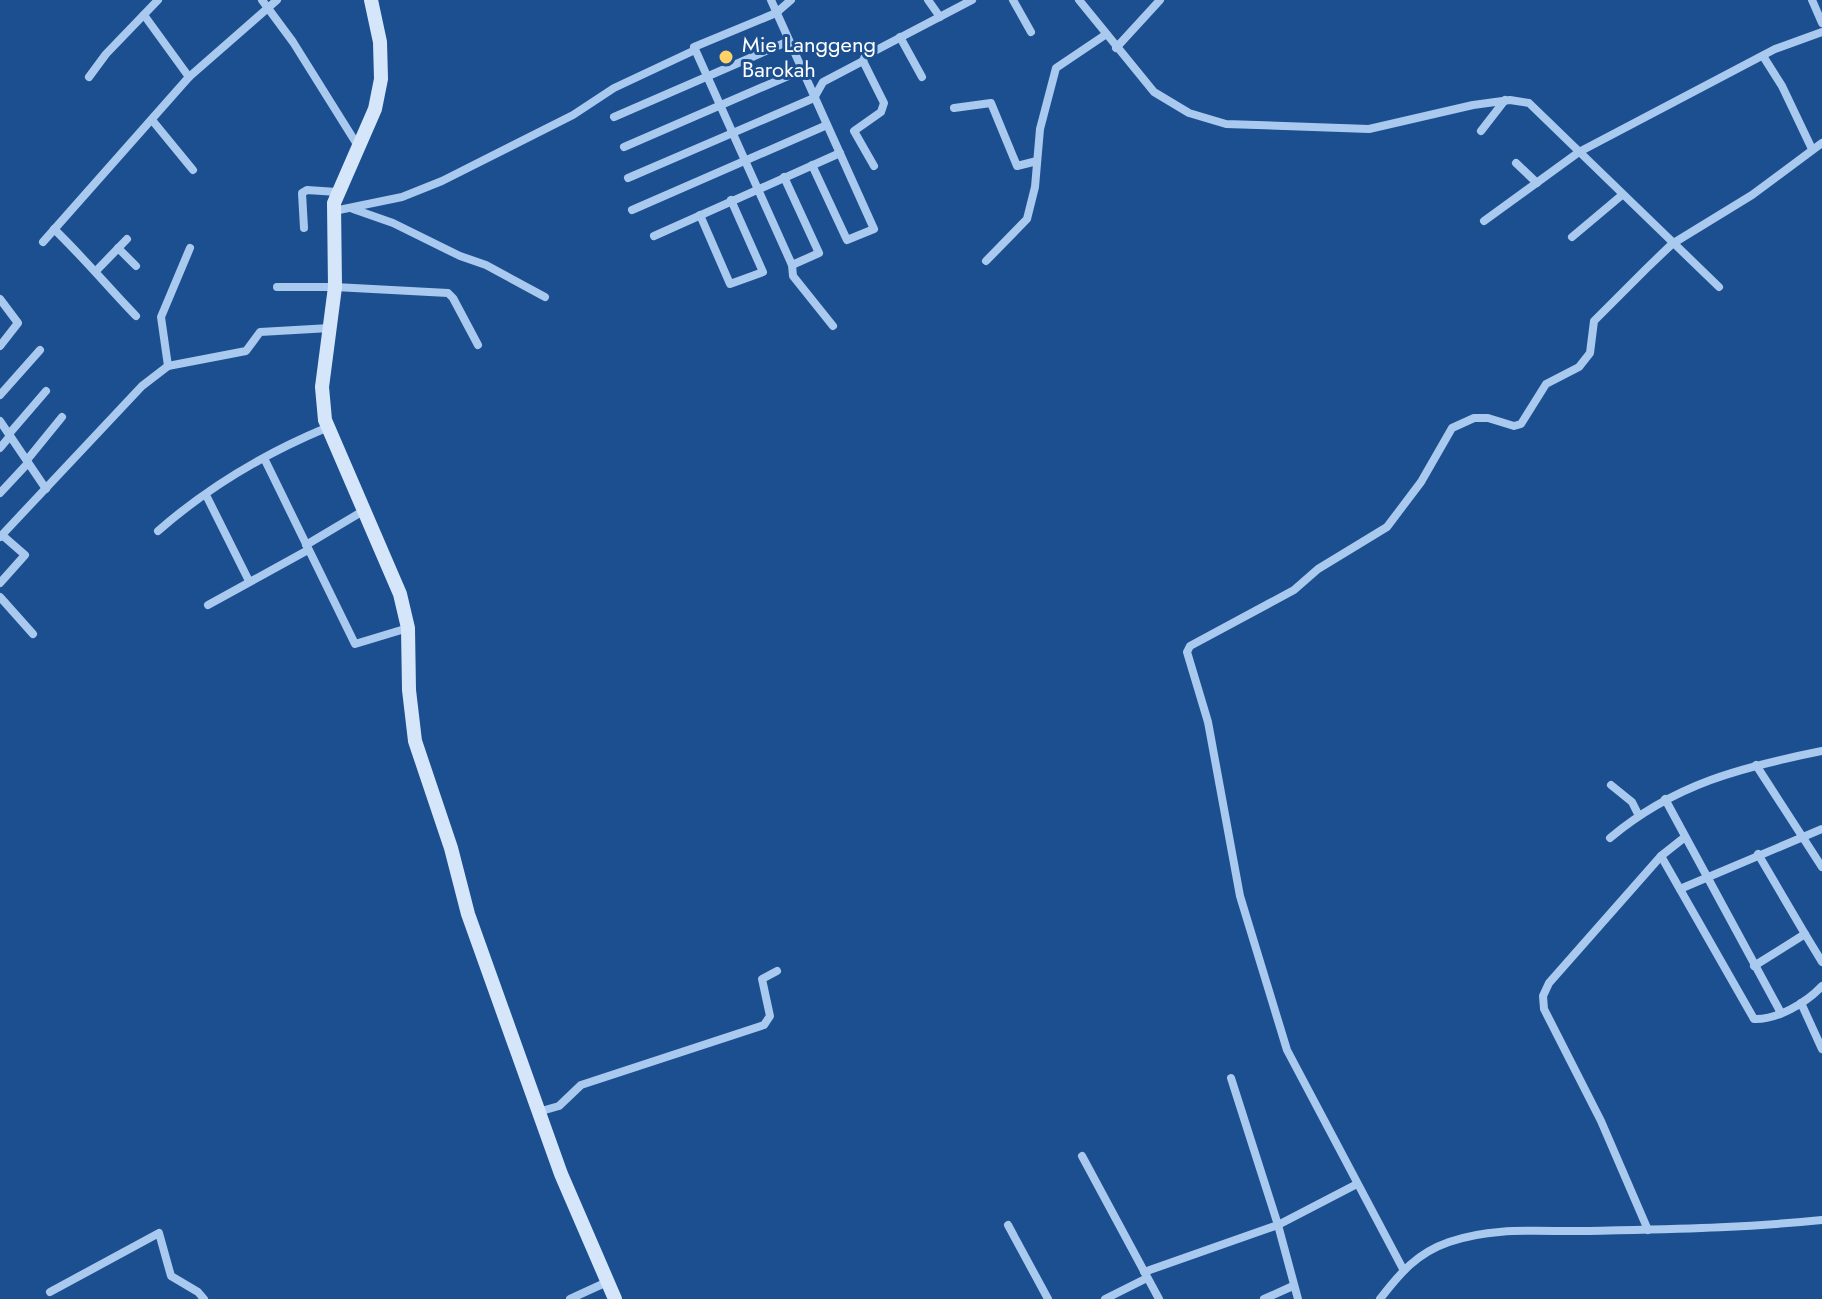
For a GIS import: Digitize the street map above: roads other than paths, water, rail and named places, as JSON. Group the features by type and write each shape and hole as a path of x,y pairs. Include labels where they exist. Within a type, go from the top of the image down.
{"main road":[{"path":"371,0 380,42 381,79 375,109 337,192 333,211 335,287 321,402 326,428 392,571 408,628 410,701 419,755 451,848 477,942 538,1112 615,1299"}],"street":[{"path":"89,77 106,54 158,0"},
{"path":"43,242 189,77 264,4 277,0"},
{"path":"771,0 874,229 847,240 812,165"},
{"path":"333,211 402,197 442,181 573,115 614,88 695,50 694,47 776,13 791,0"},
{"path":"928,0 940,17"},
{"path":"628,178 814,98 823,82 863,61 869,52 972,0"},
{"path":"1013,0 1031,32"},
{"path":"1079,0 1154,92 1189,113 1226,124 1369,129 1505,100 1529,103 1719,287"},
{"path":"1116,48 1160,0"},
{"path":"1812,0 1822,23"},
{"path":"264,4 293,42 358,147"},
{"path":"144,15 189,77"},
{"path":"1484,221 1579,152 1763,56 1822,32"},
{"path":"986,261 1027,219 1035,187 1040,129 1056,68 1105,35"},
{"path":"900,37 922,77"},
{"path":"614,117 789,41"},
{"path":"695,50 792,265 793,276 833,326"},
{"path":"1763,56 1782,86 1812,149"},
{"path":"863,61 884,103 881,112 854,131 874,166"},
{"path":"624,147 719,103 802,70"},
{"path":"1481,131 1505,100"},
{"path":"954,108 987,102 992,104 1017,166 1037,161"},
{"path":"152,120 193,170"},
{"path":"632,210 827,125"},
{"path":"1403,1269 1287,1050 1240,896 1208,722 1187,652 1190,646 1294,590 1318,569 1387,527 1421,482 1452,428 1474,418 1488,418 1514,426 1521,424 1546,384 1579,367 1590,353 1594,321 1672,244 1752,195 1822,143"},
{"path":"654,236 840,153"},
{"path":"1516,163 1537,183"},
{"path":"784,177 819,253 792,265"},
{"path":"304,228 301,196 304,190 337,192"},
{"path":"1572,237 1622,195"},
{"path":"700,215 730,284 763,272 731,200"},
{"path":"352,209 393,223 460,256 486,265 545,297"},
{"path":"54,229 97,270 136,316"},
{"path":"97,270 127,239"},
{"path":"118,248 136,266"},
{"path":"168,366 161,317 190,248"},
{"path":"277,287 448,293 478,345"},
{"path":"0,346 18,323 1,301"},
{"path":"0,583 25,555 1,536 142,386 168,366 246,351 260,332 330,328"},
{"path":"0,395 40,350"},
{"path":"0,448 46,391"},
{"path":"0,493 62,417"},
{"path":"0,421 46,489"},
{"path":"158,531 185,508 264,458 326,428"},
{"path":"264,458 355,644 408,628"},
{"path":"206,495 249,581"},
{"path":"208,605 363,511"},
{"path":"0,597 33,634"},
{"path":"1610,838 1638,814 1665,799 1756,765 1822,751"},
{"path":"1756,765 1822,867"},
{"path":"1611,785 1632,802 1638,814"},
{"path":"1665,799 1781,1013"},
{"path":"1680,889 1822,829"},
{"path":"1648,1230 1601,1121 1544,1009 1543,996 1549,983 1577,950 1661,856 1685,837"},
{"path":"1758,854 1822,962"},
{"path":"1661,856 1754,1019 1781,1013 1801,1003 1822,986"},
{"path":"1754,966 1805,934"},
{"path":"538,1112 559,1106 581,1085 764,1025 770,1016 762,979 777,971"},
{"path":"1801,1003 1822,1049"},
{"path":"1231,1078 1298,1299"},
{"path":"1082,1156 1159,1299"},
{"path":"1105,1299 1145,1275 1278,1225 1357,1184"},
{"path":"1380,1299 1403,1269 1425,1253 1448,1242 1486,1233 1736,1227 1822,1220"},
{"path":"1008,1225 1048,1299"},
{"path":"50,1292 159,1233 171,1276 204,1299"},
{"path":"570,1299 607,1282"},
{"path":"1264,1299 1293,1286"}],"place":[{"name":"Mie Langgeng Barokah","path":"726,57"}]}
